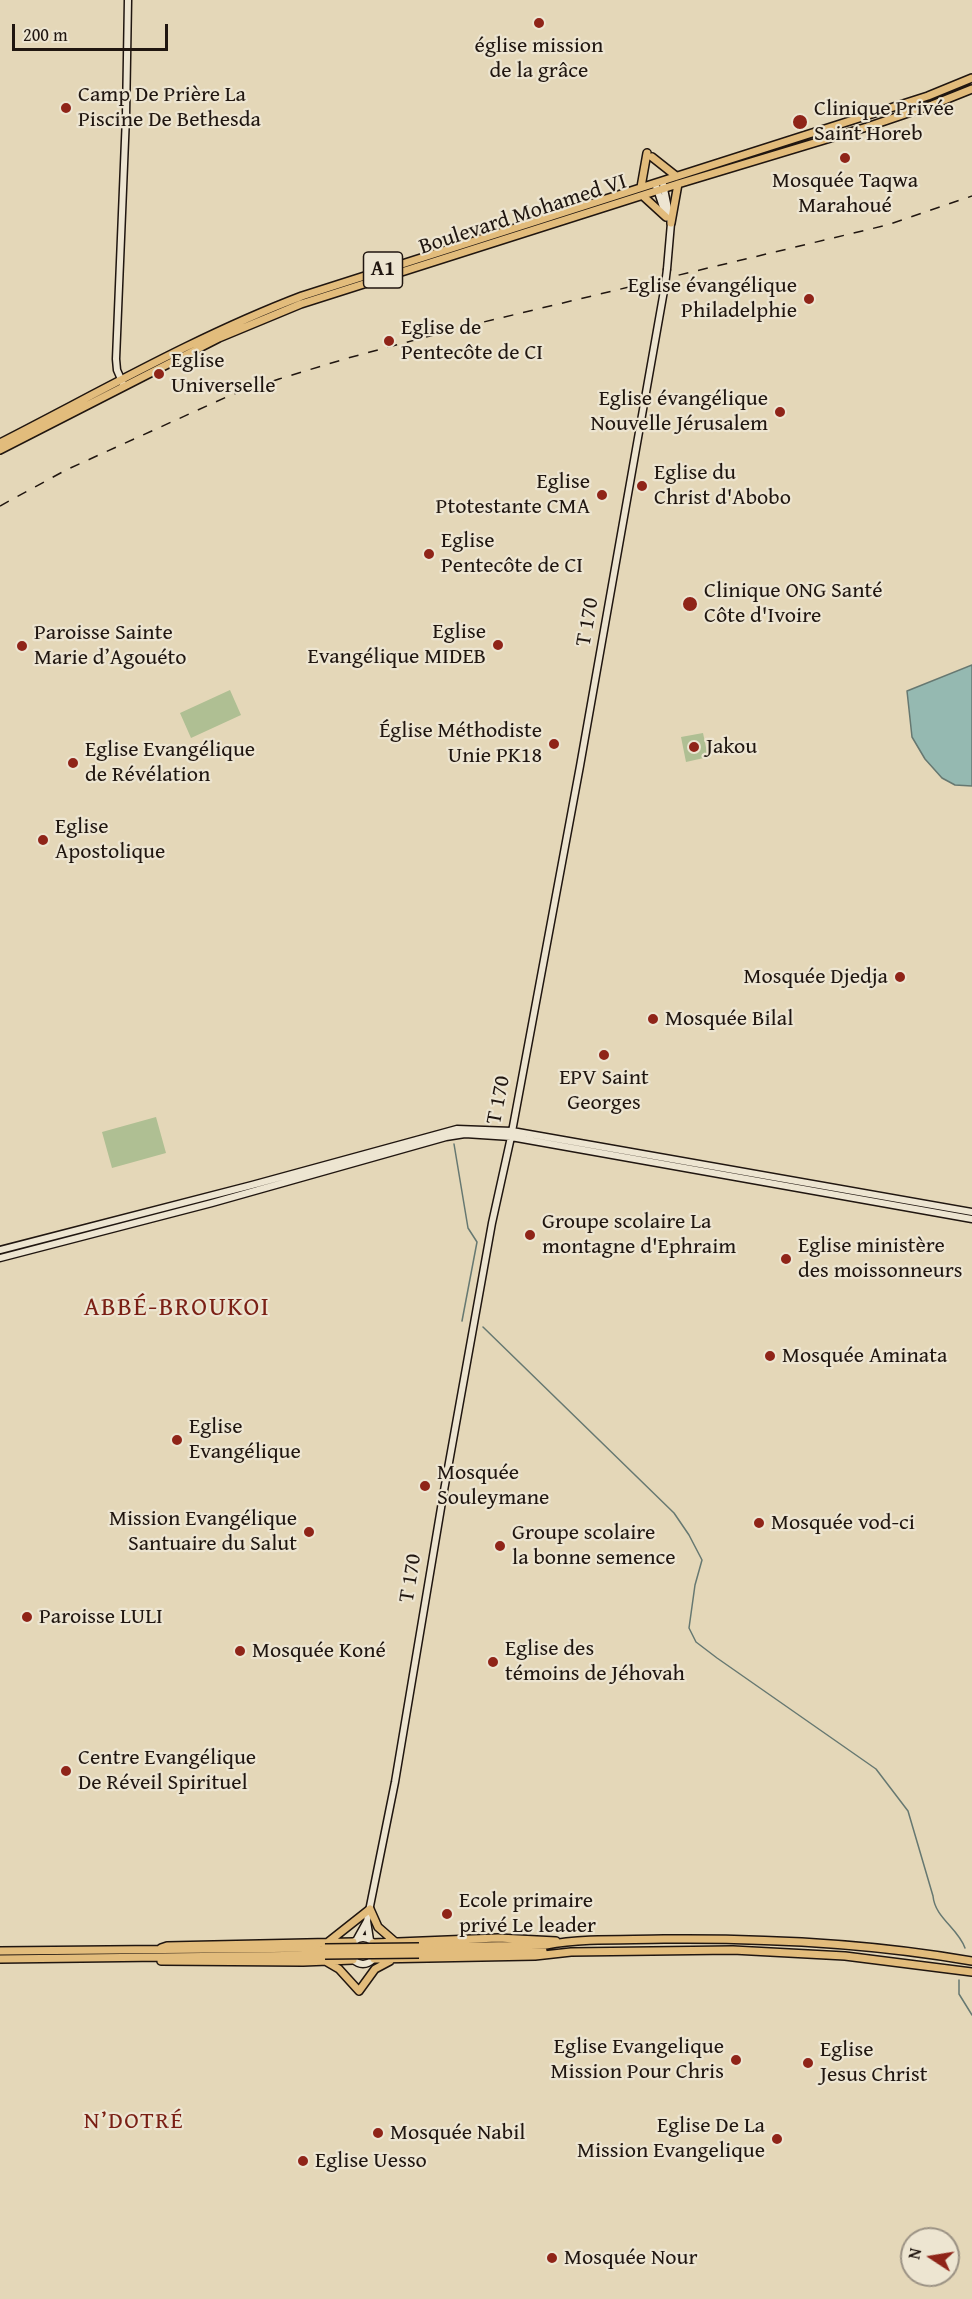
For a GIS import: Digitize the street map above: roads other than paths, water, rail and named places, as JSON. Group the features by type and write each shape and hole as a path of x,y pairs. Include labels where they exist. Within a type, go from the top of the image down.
{"main road":[{"name":"A1","path":"658,181 928,96 972,78"},
{"name":"A1","path":"661,190 867,127 972,89"},
{"path":"641,187 650,155 676,176"},
{"name":"Boulevard Mohamed VI","path":"0,450 240,320 302,296 658,181"},
{"path":"669,223 678,184"},
{"name":"Boulevard Mohamed VI","path":"0,443 226,335 301,304 661,190"},
{"path":"644,196 669,223"},
{"path":"325,1952 370,1909 378,1927 394,1941"},
{"path":"372,1942 498,1938 564,1942 762,1940 897,1950 972,1961"},
{"path":"0,1951 152,1954 166,1962 325,1952 355,1941"},
{"path":"0,1959 419,1950 546,1945 564,1942"},
{"path":"419,1950 795,1952 896,1961 972,1972"},
{"path":"325,1952 359,1991 375,1969 396,1959"},
{"path":"325,1952 353,1960"},
{"path":"374,1959 535,1956 564,1952"}],"street":[{"path":"123,383 117,370 116,358 126,116 128,0"},
{"path":"658,181 669,223"},
{"name":"T 170","path":"367,1922 414,1673 492,1223 511,1134 580,766 665,285 669,223"},
{"path":"0,1250 457,1129 511,1134 972,1212"},
{"path":"0,1258 189,1209 446,1137 465,1134 511,1134 972,1219"},
{"path":"367,1922 376,1951 374,1959 363,1965 353,1960 349,1951 367,1922"},
{"path":"355,1941 363,1938 372,1942"}],"water":[{"path":"972,665 972,786 955,785 942,778 925,759 912,737 907,691"}],"waterway":[{"path":"454,1144 468,1228 477,1242 462,1321"},
{"path":"483,1327 674,1513 689,1535 702,1560 695,1585 689,1628 696,1642 876,1769 908,1811 935,1904 965,1948"},
{"path":"959,1980 959,1994 972,2015"}],"railway":[{"path":"0,506 66,470 134,439 231,395 279,379 467,326 887,225 972,196"}],"place":[{"name":"église mission de la grâce","path":"539,23"},
{"name":"Camp De Prière La Piscine De Bethesda","path":"66,108"},
{"name":"Clinique Privée Saint Horeb","path":"800,122"},
{"name":"Mosquée Taqwa Marahoué","path":"845,158"},
{"name":"Eglise évangélique Philadelphie","path":"809,299"},
{"name":"Eglise de Pentecôte de CI","path":"389,341"},
{"name":"Eglise Universelle","path":"159,374"},
{"name":"Eglise évangélique Nouvelle Jérusalem","path":"780,412"},
{"name":"Eglise du Christ d'Abobo","path":"642,486"},
{"name":"Eglise Ptotestante CMA","path":"602,495"},
{"name":"Eglise Pentecôte de CI","path":"429,554"},
{"name":"Clinique ONG Santé Côte d'Ivoire","path":"690,604"},
{"name":"Eglise Evangélique MIDEB","path":"498,645"},
{"name":"Paroisse Sainte Marie d’Agouéto","path":"22,646"},
{"name":"Église Méthodiste Unie PK18","path":"554,744"},
{"name":"Jakou","path":"694,747"},
{"name":"Eglise Evangélique de Révélation","path":"73,763"},
{"name":"Eglise Apostolique","path":"43,840"},
{"name":"Mosquée Djedja","path":"900,977"},
{"name":"Mosquée Bilal","path":"653,1019"},
{"name":"EPV Saint Georges","path":"604,1055"},
{"name":"Groupe scolaire La montagne d'Ephraim","path":"530,1235"},
{"name":"Eglise ministère des moissonneurs","path":"786,1259"},
{"name":"Mosquée Aminata","path":"770,1356"},
{"name":"Eglise Evangélique","path":"177,1440"},
{"name":"Mosquée Souleymane","path":"425,1486"},
{"name":"Mosquée vod-ci","path":"759,1523"},
{"name":"Mission Evangélique Santuaire du Salut","path":"309,1532"},
{"name":"Groupe scolaire la bonne semence","path":"500,1546"},
{"name":"Paroisse LULI","path":"27,1617"},
{"name":"Mosquée Koné","path":"240,1651"},
{"name":"Eglise des témoins de Jéhovah","path":"493,1662"},
{"name":"Centre Evangélique De Réveil Spirituel","path":"66,1771"},
{"name":"Ecole primaire privé Le leader","path":"447,1914"},
{"name":"Eglise Evangelique Mission Pour Chris","path":"736,2060"},
{"name":"Eglise Jesus Christ","path":"808,2063"},
{"name":"Mosquée Nabil","path":"378,2133"},
{"name":"Eglise De La Mission Evangelique","path":"777,2139"},
{"name":"Eglise Uesso","path":"303,2161"},
{"name":"Mosquée Nour","path":"552,2258"}],"district":[{"name":"ABBÉ-BROUKOI","path":"177,1308"},
{"name":"N’DOTRÉ","path":"134,2122"}]}
